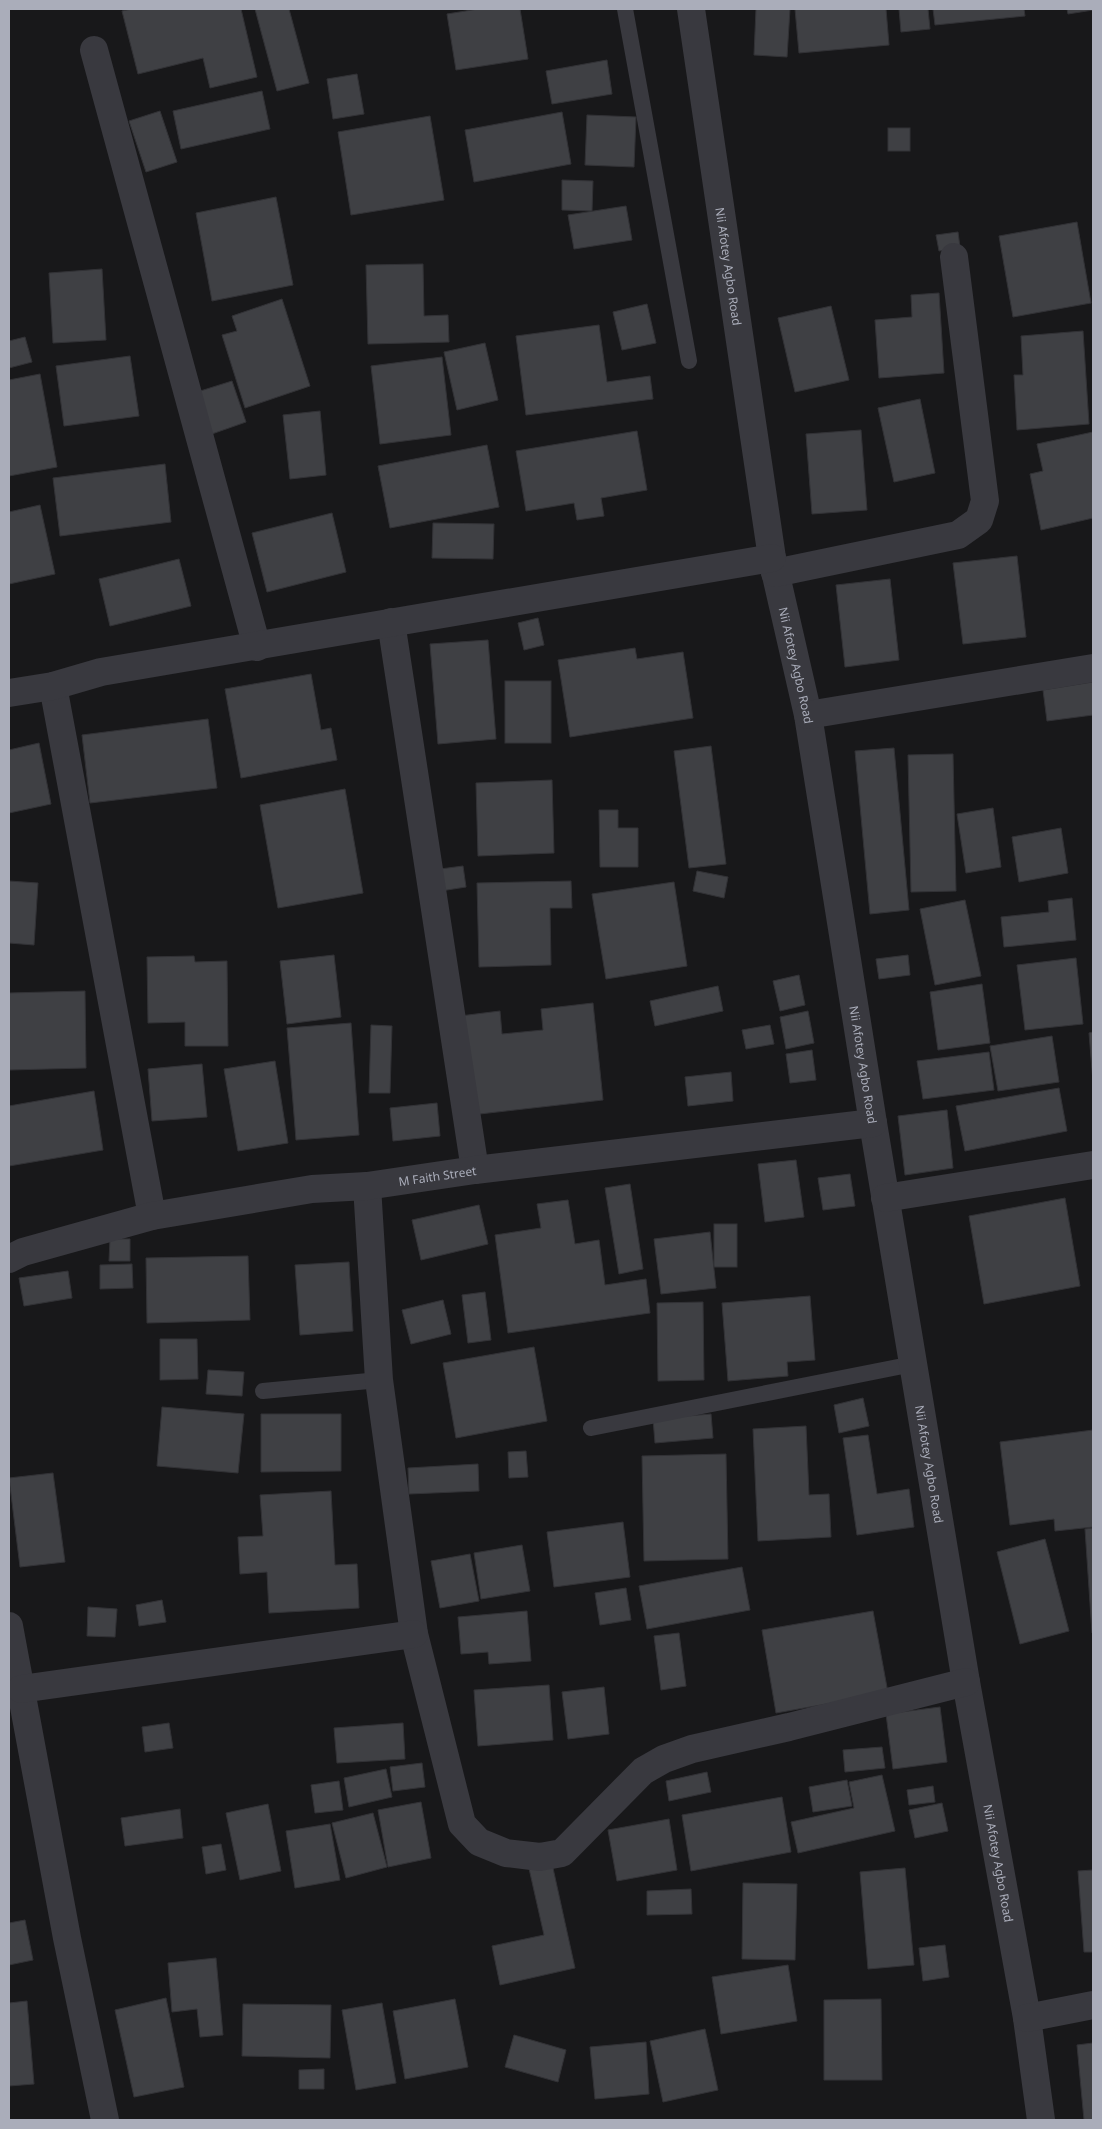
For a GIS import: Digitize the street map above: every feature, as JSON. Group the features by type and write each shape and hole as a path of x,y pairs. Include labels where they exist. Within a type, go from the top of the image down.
{"street":[{"name":"Nii Afotey Agbo Road","path":"691,9 774,566 808,715 885,1198 966,1682 1027,2018 1041,2120"},
{"path":"94,50 257,647"},
{"path":"9,692 53,686 101,672 257,647 391,622 774,566 958,536 979,520 985,501 954,257"},
{"path":"391,622 475,1170"},
{"path":"808,715 1093,668"},
{"path":"53,686 152,1216"},
{"name":"M Faith Street","path":"9,1259 23,1252 152,1216 312,1189 367,1186 475,1170 873,1123"},
{"path":"885,1198 1093,1165"},
{"path":"367,1186 379,1380 414,1634 462,1824 479,1842 506,1853 540,1857 562,1853 643,1771 664,1759 692,1749 789,1727 966,1682"},
{"path":"9,1626 67,1938 105,2120"},
{"path":"21,1689 414,1634"},
{"path":"1027,2018 1093,2005"}],"lane":[{"path":"625,9 689,361"},
{"path":"591,1428 913,1364"},
{"path":"263,1391 379,1380"}],"building":[{"path":"132,9 241,9 257,77 210,88 203,58 138,74 122,11"},
{"path":"255,9 289,9 309,83 277,91"},
{"path":"478,9 520,9 528,59 456,70 447,14"},
{"path":"756,9 790,9 787,57 754,55"},
{"path":"795,9 886,9 889,45 799,53"},
{"path":"899,9 928,9 930,29 901,32"},
{"path":"933,9 1024,9 1025,16 935,25"},
{"path":"1067,9 1093,9 1093,10 1068,14"},
{"path":"607,60 612,94 552,104 546,71"},
{"path":"357,74 364,114 333,119 327,79"},
{"path":"262,91 270,129 181,149 173,111"},
{"path":"160,111 177,162 146,172 129,121"},
{"path":"562,112 571,164 474,182 465,130"},
{"path":"587,115 636,117 634,167 585,165"},
{"path":"430,116 444,200 351,215 338,132"},
{"path":"888,128 910,128 910,151 888,151"},
{"path":"562,180 593,181 592,211 562,210"},
{"path":"276,197 293,285 212,301 196,213"},
{"path":"626,206 632,240 574,249 568,215"},
{"path":"1077,222 1091,303 1013,317 999,236"},
{"path":"958,232 960,247 939,251 936,235"},
{"path":"423,264 424,316 448,315 449,342 368,344 366,265"},
{"path":"102,269 106,340 53,343 49,273"},
{"path":"939,293 944,373 879,378 875,320 912,317 911,295"},
{"path":"282,299 310,386 245,408 222,335 237,331 232,316"},
{"path":"647,304 656,343 622,350 613,312"},
{"path":"831,306 849,380 795,392 778,318"},
{"path":"599,325 607,382 650,376 653,399 526,415 516,336"},
{"path":"1083,331 1089,424 1017,430 1014,375 1023,375 1021,336"},
{"path":"25,337 32,362 9,368 9,341"},
{"path":"485,343 498,400 457,410 444,352"},
{"path":"130,356 139,416 64,426 56,366"},
{"path":"442,357 451,435 380,444 371,366"},
{"path":"40,374 57,467 9,476 9,380"},
{"path":"232,381 246,422 209,435 194,393"},
{"path":"920,399 935,473 894,482 878,408"},
{"path":"320,411 326,475 290,479 283,415"},
{"path":"861,430 867,510 812,514 806,434"},
{"path":"637,431 647,490 601,498 604,516 577,520 574,503 526,511 516,451"},
{"path":"1093,432 1093,518 1041,530 1030,474 1043,471 1037,444"},
{"path":"487,445 499,507 390,528 378,466"},
{"path":"165,464 171,522 60,536 53,478"},
{"path":"40,505 55,574 9,584 9,512"},
{"path":"332,513 346,572 267,592 252,533"},
{"path":"433,523 494,524 493,559 432,558"},
{"path":"1017,556 1026,637 963,644 953,563"},
{"path":"179,559 191,606 110,626 99,579"},
{"path":"890,579 899,660 845,667 836,585"},
{"path":"538,618 544,645 524,650 518,623"},
{"path":"488,640 496,739 438,744 430,644"},
{"path":"635,648 637,659 683,652 693,718 570,737 558,660"},
{"path":"311,674 321,730 331,728 337,760 241,778 225,689"},
{"path":"505,681 551,681 551,743 505,743"},
{"path":"1093,682 1093,715 1047,721 1043,690"},
{"path":"208,719 217,788 90,803 82,735"},
{"path":"39,743 51,804 9,813 9,750"},
{"path":"711,746 726,864 689,868 674,751"},
{"path":"894,748 909,910 870,914 855,751"},
{"path":"953,754 956,891 911,892 908,755"},
{"path":"552,780 554,853 478,856 476,783"},
{"path":"345,789 363,893 278,908 260,805"},
{"path":"993,808 1001,867 966,873 957,814"},
{"path":"599,810 618,810 618,828 638,828 638,867 600,867"},
{"path":"1061,828 1068,873 1019,882 1012,837"},
{"path":"463,866 466,887 428,893 425,871"},
{"path":"697,871 728,877 724,898 693,891"},
{"path":"9,881 38,883 34,945 9,943"},
{"path":"571,881 572,908 550,908 551,965 479,967 477,883"},
{"path":"674,882 687,966 606,979 592,894"},
{"path":"1072,898 1076,940 1004,947 1001,917 1049,912 1048,901"},
{"path":"965,900 981,976 935,985 920,909"},
{"path":"334,955 341,1017 287,1024 280,961"},
{"path":"908,955 910,975 879,979 876,959"},
{"path":"194,956 195,962 227,961 228,1046 185,1046 185,1022 148,1023 147,957"},
{"path":"1076,958 1083,1024 1025,1030 1017,965"},
{"path":"799,975 805,1005 780,1011 773,981"},
{"path":"982,984 990,1043 938,1050 930,992"},
{"path":"718,986 723,1011 655,1026 650,1001"},
{"path":"85,991 86,1068 9,1070 9,993"},
{"path":"593,1003 603,1100 471,1115 460,1016 500,1011 502,1034 543,1030 541,1009"},
{"path":"808,1011 814,1043 786,1049 780,1017"},
{"path":"351,1023 359,1135 296,1140 287,1028"},
{"path":"371,1025 392,1026 390,1093 369,1093"},
{"path":"770,1025 774,1044 746,1049 742,1030"},
{"path":"1093,1032 1093,1082 1089,1033"},
{"path":"1052,1036 1059,1082 998,1091 990,1046"},
{"path":"812,1050 816,1080 790,1083 786,1054"},
{"path":"989,1052 994,1090 923,1099 917,1061"},
{"path":"275,1061 288,1143 238,1151 224,1069"},
{"path":"202,1064 207,1117 152,1121 148,1069"},
{"path":"731,1072 733,1101 688,1106 685,1077"},
{"path":"1059,1088 1067,1131 965,1151 956,1106"},
{"path":"94,1091 103,1150 9,1166 9,1106"},
{"path":"437,1103 440,1136 393,1141 390,1108"},
{"path":"947,1110 953,1168 905,1175 898,1116"},
{"path":"796,1160 804,1217 765,1222 758,1164"},
{"path":"850,1174 855,1206 823,1210 818,1178"},
{"path":"630,1184 643,1269 619,1274 605,1188"},
{"path":"1065,1198 1080,1286 984,1304 969,1216"},
{"path":"568,1200 575,1244 599,1240 605,1285 646,1279 650,1313 508,1333 495,1235 541,1228 537,1204"},
{"path":"479,1205 488,1244 421,1260 412,1220"},
{"path":"714,1224 737,1224 737,1267 714,1267"},
{"path":"710,1232 716,1288 661,1294 654,1239"},
{"path":"110,1239 130,1239 130,1261 109,1261"},
{"path":"248,1256 250,1320 147,1323 146,1258"},
{"path":"349,1262 353,1331 300,1335 295,1265"},
{"path":"132,1264 133,1288 100,1289 100,1265"},
{"path":"68,1271 72,1298 24,1306 19,1278"},
{"path":"485,1292 491,1340 468,1343 462,1295"},
{"path":"810,1296 815,1360 787,1362 788,1376 728,1381 722,1303"},
{"path":"443,1300 451,1334 411,1344 402,1310"},
{"path":"703,1302 704,1380 658,1381 657,1303"},
{"path":"160,1339 197,1339 198,1379 160,1380"},
{"path":"534,1347 547,1421 456,1438 443,1363"},
{"path":"208,1370 244,1372 242,1396 206,1394"},
{"path":"863,1398 869,1426 839,1433 834,1405"},
{"path":"162,1407 244,1414 238,1473 157,1466"},
{"path":"261,1414 341,1414 341,1471 261,1472"},
{"path":"711,1414 713,1438 655,1443 653,1419"},
{"path":"806,1426 809,1495 829,1494 831,1537 758,1541 753,1429"},
{"path":"1093,1430 1093,1527 1055,1531 1054,1519 1010,1525 1000,1442"},
{"path":"868,1435 877,1494 909,1489 914,1527 857,1535 843,1438"},
{"path":"526,1451 528,1477 509,1478 508,1452"},
{"path":"726,1454 728,1559 644,1561 642,1456"},
{"path":"478,1464 479,1491 409,1494 408,1468"},
{"path":"53,1473 65,1562 20,1567 9,1478"},
{"path":"331,1491 335,1565 357,1564 359,1608 269,1613 267,1572 240,1574 238,1537 263,1536 260,1495"},
{"path":"623,1522 630,1577 554,1587 547,1532"},
{"path":"1093,1528 1093,1633 1092,1633 1085,1529"},
{"path":"1045,1539 1069,1631 1020,1644 997,1552"},
{"path":"522,1545 530,1591 481,1599 474,1553"},
{"path":"470,1554 479,1601 440,1608 431,1561"},
{"path":"742,1567 750,1610 647,1629 639,1586"},
{"path":"626,1588 631,1620 600,1625 595,1593"},
{"path":"162,1600 166,1622 139,1626 136,1605"},
{"path":"88,1607 117,1609 115,1637 87,1636"},
{"path":"527,1611 531,1661 489,1664 488,1652 461,1654 458,1617"},
{"path":"873,1611 888,1693 776,1713 762,1630"},
{"path":"679,1633 686,1686 661,1690 654,1636"},
{"path":"549,1685 553,1740 478,1746 474,1690"},
{"path":"604,1687 609,1734 568,1739 562,1692"},
{"path":"940,1707 947,1762 893,1769 886,1714"},
{"path":"169,1723 173,1748 145,1752 142,1727"},
{"path":"403,1723 405,1759 337,1763 334,1728"},
{"path":"882,1747 885,1768 845,1772 843,1750"},
{"path":"422,1763 425,1787 393,1791 390,1767"},
{"path":"386,1769 392,1797 349,1807 344,1778"},
{"path":"707,1772 711,1792 669,1801 666,1781"},
{"path":"882,1775 895,1831 798,1853 791,1822 854,1808 849,1782"},
{"path":"847,1780 852,1806 813,1812 809,1787"},
{"path":"339,1781 343,1810 315,1813 311,1785"},
{"path":"933,1786 935,1802 909,1805 907,1790"},
{"path":"782,1797 791,1852 691,1871 682,1815"},
{"path":"421,1802 431,1858 388,1867 378,1810"},
{"path":"942,1803 948,1831 915,1838 909,1810"},
{"path":"268,1804 281,1871 240,1880 226,1813"},
{"path":"180,1809 183,1838 125,1846 121,1818"},
{"path":"373,1813 387,1867 346,1878 332,1823"},
{"path":"669,1819 677,1870 617,1881 608,1830"},
{"path":"330,1824 340,1880 295,1888 286,1831"},
{"path":"221,1844 226,1870 206,1874 202,1847"},
{"path":"551,1859 575,1968 500,1985 492,1946 544,1935 528,1864"},
{"path":"905,1868 914,1965 868,1969 860,1872"},
{"path":"1093,1870 1093,1952 1084,1952 1078,1871"},
{"path":"743,1883 797,1884 795,1960 742,1959"},
{"path":"691,1889 692,1914 647,1915 647,1891"},
{"path":"25,1920 33,1960 9,1965 9,1923"},
{"path":"945,1945 949,1977 923,1981 919,1948"},
{"path":"216,1958 223,2035 200,2037 197,2009 172,2012 168,1963"},
{"path":"788,1965 797,2021 721,2034 712,1977"},
{"path":"166,1998 184,2087 134,2097 115,2010"},
{"path":"455,1999 468,2067 405,2079 393,2011"},
{"path":"881,1999 882,2080 824,2080 824,2000"},
{"path":"27,2001 34,2084 9,2086 9,2003"},
{"path":"382,2003 396,2083 356,2090 342,2010"},
{"path":"243,2004 331,2005 330,2058 242,2056"},
{"path":"705,2029 718,2090 663,2102 650,2041"},
{"path":"514,2035 566,2050 558,2082 505,2067"},
{"path":"646,2042 649,2094 595,2099 590,2047"},
{"path":"1093,2043 1093,2120 1084,2120 1077,2045"},
{"path":"324,2069 324,2089 299,2089 299,2070"}]}
